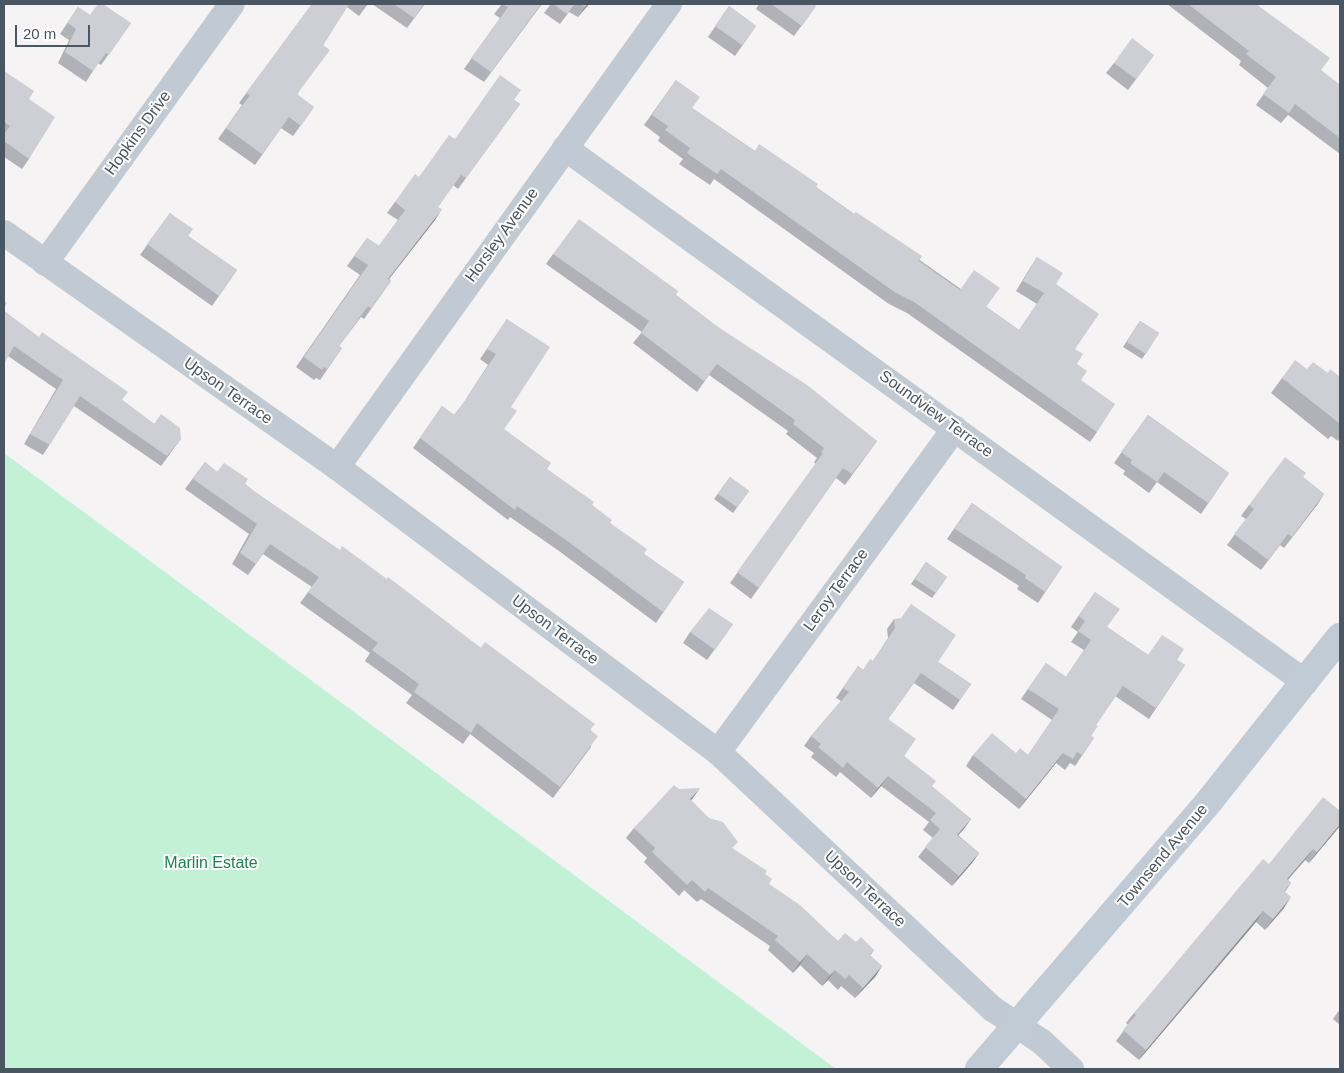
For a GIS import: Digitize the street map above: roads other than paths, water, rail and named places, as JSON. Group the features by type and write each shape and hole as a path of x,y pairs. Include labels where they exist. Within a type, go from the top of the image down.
{"main road":[{"name":"Townsend Avenue","path":"979,1069 1170,848 1340,637"}],"street":[{"name":"Hopkins Drive","path":"45,263 232,4"},
{"name":"Horsley Avenue","path":"337,467 669,4"},
{"name":"Soundview Terrace","path":"565,148 1305,682"},
{"name":"Upson Terrace","path":"4,233 337,467 718,752 993,1009 1018,1026 1071,1069"},
{"name":"Leroy Terrace","path":"718,752 955,428"}],"park label":[{"name":"Marlin Estate","path":"211,863"}]}
